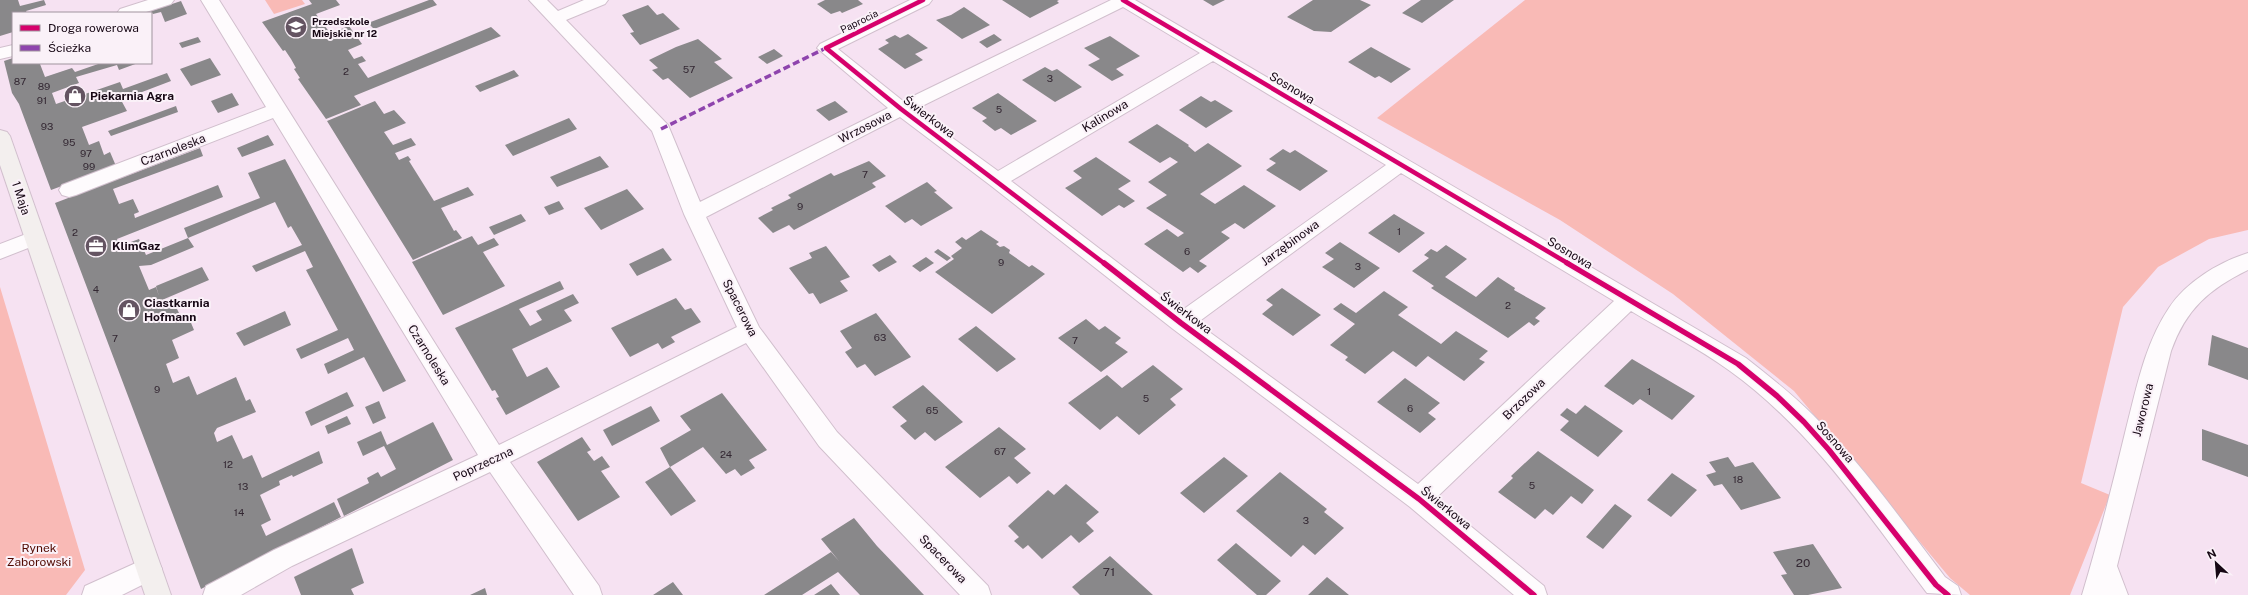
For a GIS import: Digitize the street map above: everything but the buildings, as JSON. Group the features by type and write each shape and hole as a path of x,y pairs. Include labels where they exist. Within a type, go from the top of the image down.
{"street":[{"path":"129,12 165,0"},
{"name":"Czarnoleska","path":"210,0 494,459 589,595"},
{"name":"Spacerowa","path":"538,0 661,128 694,214 750,331 828,439 978,595"},
{"path":"555,18 599,0"},
{"name":"Paprocia","path":"826,48 923,0"},
{"name":"Sosnowa","path":"1123,0 1738,364 1778,397 1812,430 1853,479 1936,585 1948,595"},
{"name":"Wrzosowa","path":"694,214 901,109 1123,0"},
{"name":"Świerkowa","path":"826,48 901,109 997,180 1181,323 1420,499 1534,595"},
{"path":"0,54 12,50"},
{"name":"Kalinowa","path":"997,180 1212,53"},
{"name":"Czarnoleska","path":"69,190 278,109"},
{"name":"1 Maja","path":"0,136 34,238"},
{"name":"Jarzębinowa","path":"1181,323 1400,164"},
{"path":"0,252 34,238 158,595"},
{"name":"Jaworowa","path":"2095,595 2104,566 2164,335 2178,311 2202,288 2232,268 2248,261"},
{"name":"Brzozowa","path":"1420,499 1629,300"},
{"name":"Poprzeczna","path":"216,595 284,558 494,459 750,331"},
{"path":"2104,566 2115,595"},
{"path":"95,595 150,569"}],"green space":[{"path":"265,0 302,0 305,4 274,14"},
{"path":"1525,0 2248,0 2248,230 2209,239 2158,267 2123,307 2081,483 2110,495 2070,595 1970,595 1950,578 1794,391 1673,294 1560,220 1377,118"},
{"name":"Rynek Zaborowski","path":"0,287 85,570 66,595 0,595"}],"marked path":[{"path":"661,129 826,48"}],"cycle path":[{"path":"923,0 826,48 901,109 997,180 1181,323 1419,499 1534,595"},
{"path":"1123,0 1738,364 1786,404 1813,431 1861,488 1936,585 1948,595"}],"place":[{"name":"Przedszkole Miejskie nr 12","path":"296,27"},
{"name":"Piekarnia Agra","path":"75,96"},
{"name":"KlimGaz","path":"96,246"},
{"name":"Ciastkarnia Hofmann","path":"129,310"}]}
